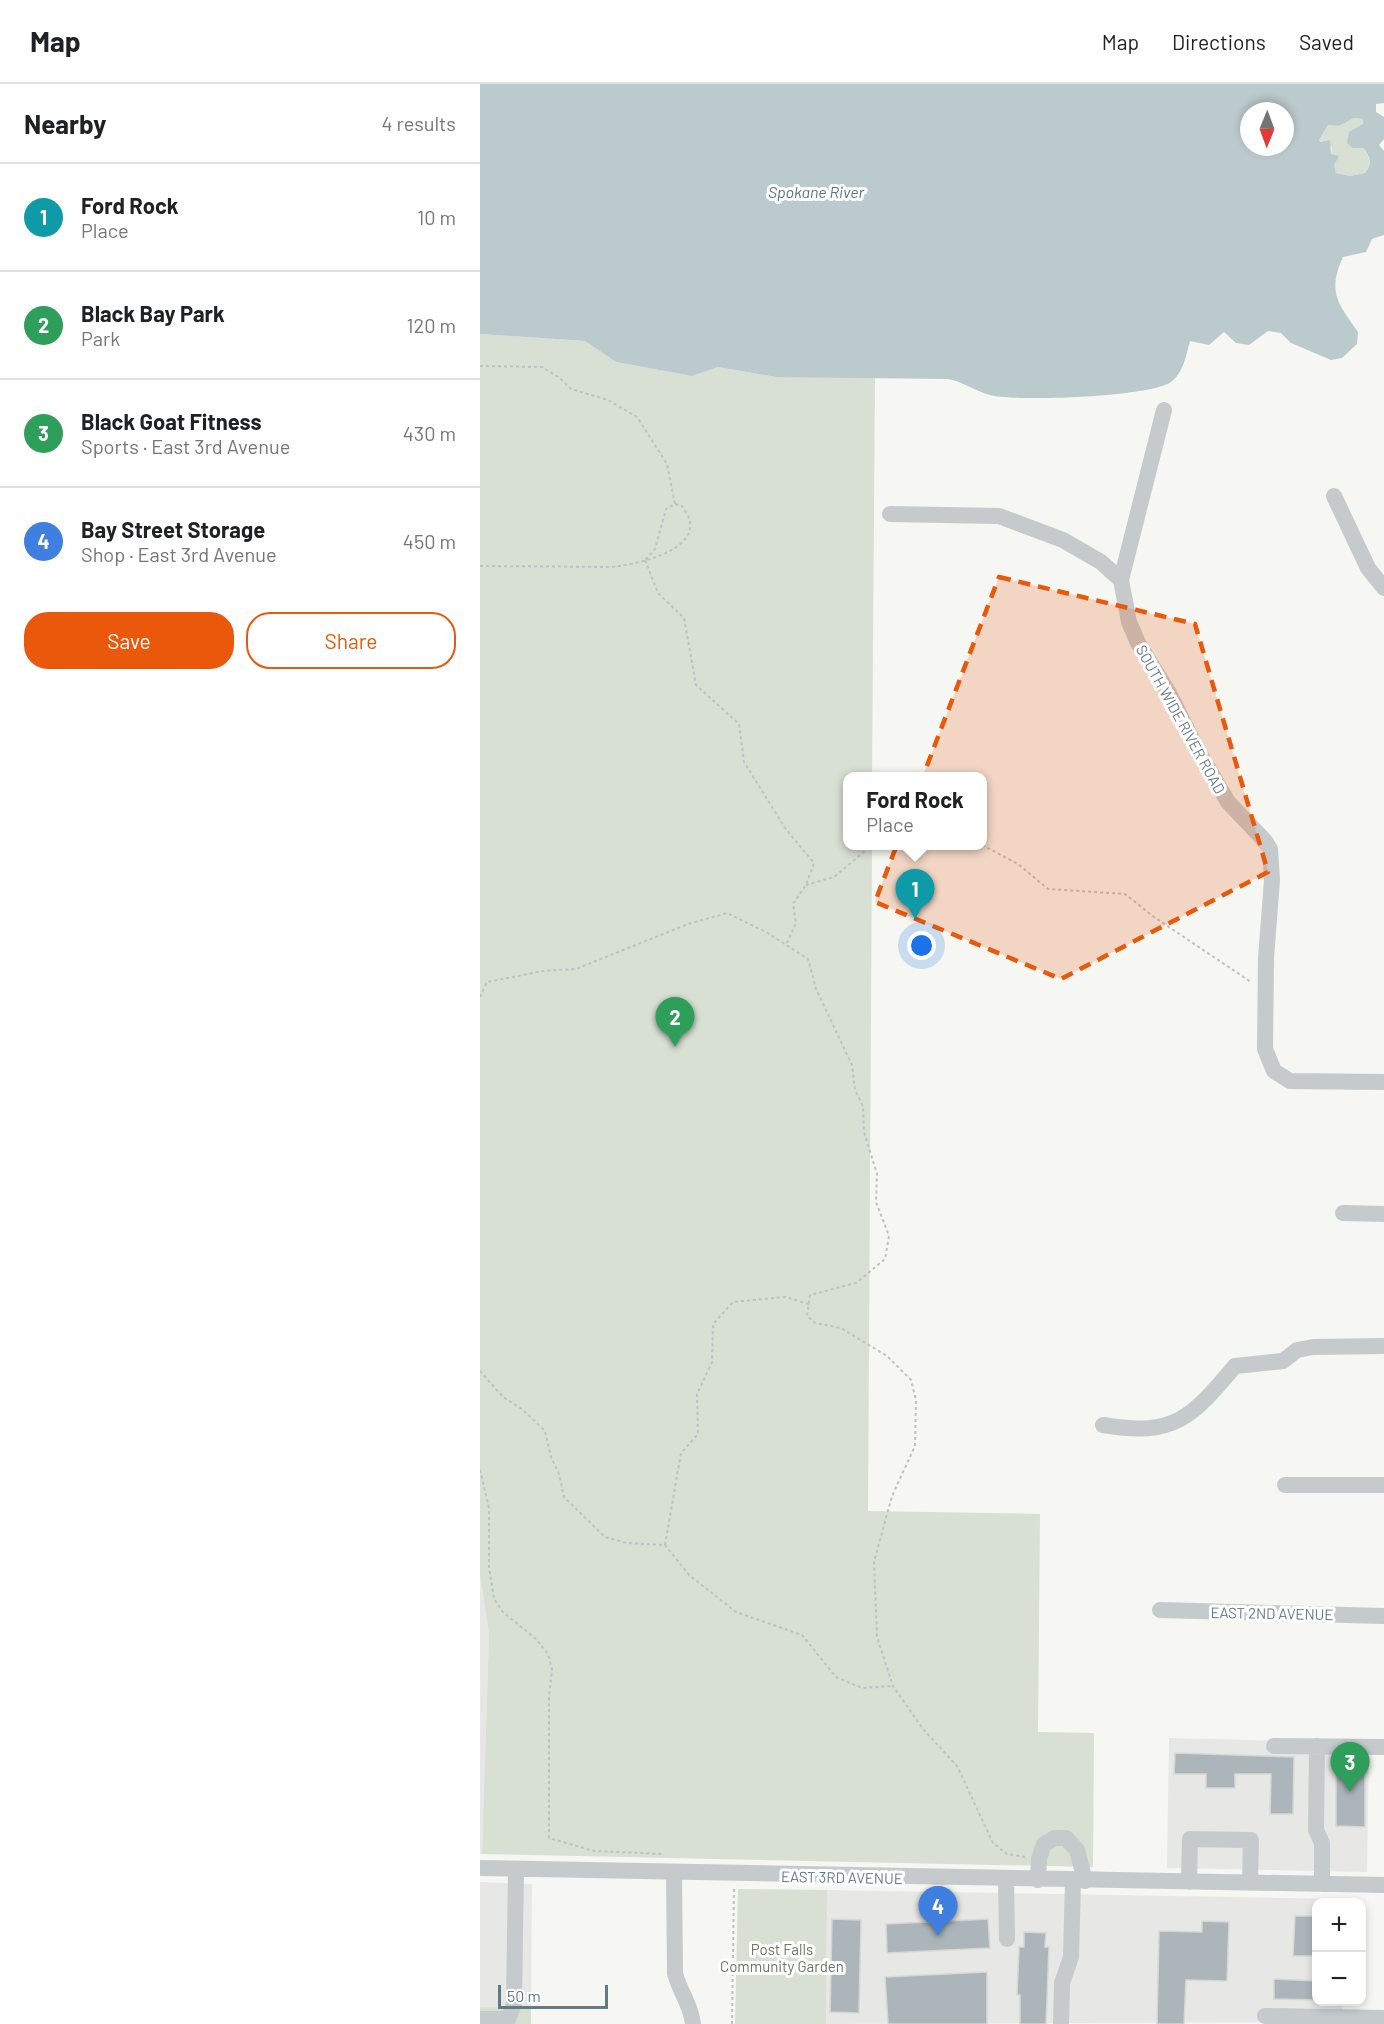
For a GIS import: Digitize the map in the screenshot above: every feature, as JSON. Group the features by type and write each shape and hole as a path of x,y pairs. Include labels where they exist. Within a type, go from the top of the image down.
{"street":[{"path":"890,514 999,516 1063,540 1101,562 1121,580 1164,410"},
{"path":"1334,496 1368,568 1384,588"},
{"name":"SOUTH WIDE RIVER ROAD","path":"1121,580 1129,622 1138,643 1170,693 1197,749 1228,802 1270,849 1272,880 1265,1049 1274,1071 1290,1082 1384,1082"},
{"path":"1343,1213 1384,1214"},
{"path":"1102,1425 1133,1430 1170,1426 1208,1401 1235,1366 1283,1361 1297,1350 1313,1347 1384,1346"},
{"path":"1285,1485 1384,1485"},
{"name":"EAST 2ND AVENUE","path":"1160,1611 1384,1616"},
{"path":"1274,1746 1384,1747"},
{"path":"1317,1746 1316,1830 1322,1843 1322,1884"},
{"path":"1038,1880 1039,1859 1044,1844 1055,1838 1066,1838 1077,1850 1079,1881 1071,1957 1062,1983 1061,2024"},
{"path":"1189,1882 1190,1839 1251,1840 1250,1883"},
{"name":"EAST 3RD AVENUE","path":"480,1868 674,1874 1384,1885"},
{"path":"480,2019 508,2019 514,2004 516,1870"},
{"path":"674,1874 675,1972 677,1982 690,2003 693,2024"},
{"path":"1006,1880 1006,1940"},
{"path":"1265,2016 1384,2018"}],"path":[{"path":"480,366 542,367 560,378 571,389 608,400 638,417 667,464 675,504"},
{"path":"480,566 610,567 645,560 676,548 686,537 690,519 682,506 675,504 666,509 654,549 645,560"},
{"path":"645,560 658,593 684,618 696,686 739,724 744,762 785,828 814,863 806,885 793,904 796,923 786,945"},
{"path":"987,848 1018,864 1048,889 1125,894 1187,940 1266,991"},
{"path":"806,885 834,877 866,850"},
{"path":"480,997 487,982 543,971 576,969 688,924 727,913 808,959 816,989 829,1021 852,1065 855,1090 863,1106 864,1132 877,1174 876,1202 889,1236 885,1259 856,1282 810,1295 807,1316 815,1323 841,1328 887,1356 911,1380 916,1400 915,1446 892,1496 874,1562 877,1637 893,1686 923,1729 957,1766 993,1843 1007,1854 1039,1859"},
{"path":"665,1545 681,1453 698,1434 697,1394 712,1362 713,1324 733,1302 785,1297 809,1304"},
{"path":"480,1371 503,1397 522,1409 545,1431 564,1497 605,1537 627,1543 665,1545 689,1575 736,1612 802,1635 836,1677 862,1688 893,1686"},
{"path":"480,1470 489,1508 489,1567 494,1599 503,1612 536,1639 548,1654 552,1669 549,1696 549,1838 594,1851 670,1855"},
{"path":"732,2024 734,1875"}],"highlighted area":[{"path":"999,577 1195,624 1268,872 1061,979 875,902"}],"shaded area":[{"path":"480,1574 489,1634 482,1854 480,1854"},
{"path":"1169,1738 1369,1743 1367,1872 1167,1868"},
{"path":"480,1882 532,1884 531,2008 480,2007"},
{"path":"827,1890 1312,1898 1312,2006 1343,2006 1342,2022 826,2024"}],"green space":[{"path":"1354,118 1363,119 1363,142 1370,162 1365,173 1350,176 1336,173 1331,154 1332,147 1319,140 1328,125 1339,126"},
{"path":"480,334 585,341 616,362 692,376 718,367 776,377 875,377 872,772 843,772 843,850 872,850 868,1511 1040,1514 1038,1732 1094,1733 1093,1867 482,1854 489,1634 480,1574"},
{"name":"Post Falls Community Garden","path":"738,1889 827,1890 826,2024 735,2024"},
{"path":"480,2007 531,2008 531,2024 480,2024"}],"water":[{"name":"Spokane River","path":"480,84 1384,84 1384,103 1376,104 1376,112 1384,117 1384,139 1379,145 1384,151 1384,235 1372,239 1366,252 1343,257 1338,269 1335,289 1337,297 1358,332 1357,344 1342,358 1331,360 1291,343 1281,333 1268,331 1249,345 1236,343 1224,332 1209,345 1190,341 1179,373 1171,382 1158,387 1111,395 1026,398 990,395 947,379 776,377 718,367 692,376 616,362 585,341 480,334","holes":["1354,118 1363,119 1363,124 1349,132 1347,143 1353,148 1364,148 1370,163 1368,169 1365,173 1350,176 1336,173 1334,165 1339,156 1331,154 1330,140 1321,142 1319,140 1328,125 1339,126"]}],"building":[{"path":"1175,1753 1294,1757 1293,1814 1270,1814 1271,1774 1235,1774 1235,1788 1206,1788 1206,1774 1174,1774"},
{"path":"1336,1758 1365,1758 1365,1827 1336,1826"},
{"path":"1295,1916 1312,1916 1312,1956 1293,1956"},
{"path":"832,1919 861,1920 859,2013 830,2012"},
{"path":"988,1919 990,1948 887,1953 886,1924"},
{"path":"1202,1921 1229,1922 1227,1981 1186,1980 1184,2024 1157,2024 1159,1931 1202,1932"},
{"path":"1024,1932 1046,1933 1045,1947 1049,1947 1046,2024 1020,2024 1020,1995 1017,1995 1019,1947 1024,1947"},
{"path":"987,1972 987,2024 888,2024 885,1977"},
{"path":"1274,1979 1312,1981 1312,2000 1274,1999"}],"place":[{"name":"Ford Rock","path":"915,919"},
{"name":"Black Bay Park","path":"675,1047"},
{"name":"Black Goat Fitness","path":"1350,1792"},
{"name":"Bay Street Storage","path":"938,1936"}]}
